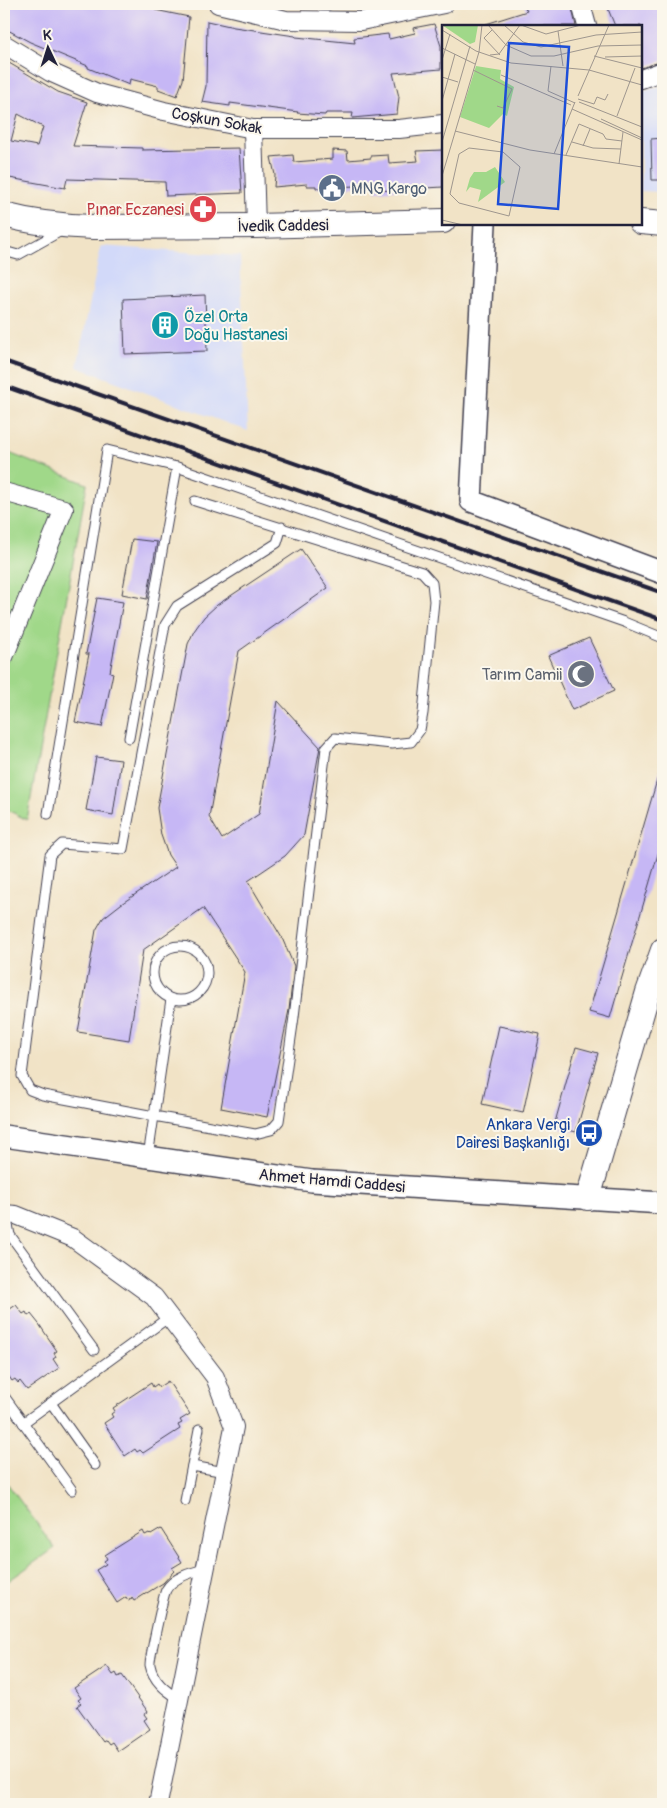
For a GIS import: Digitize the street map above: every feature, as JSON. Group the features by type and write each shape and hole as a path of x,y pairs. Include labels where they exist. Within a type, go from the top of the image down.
{"main road":[{"name":"İvedik Caddesi","path":"4,215 30,222 69,226 256,226 442,221"},
{"path":"642,222 663,224"},
{"path":"588,1198 648,992 662,958"}],"street":[{"path":"218,4 286,20 361,21 444,4"},
{"path":"582,4 587,25"},
{"name":"Coşkun Sokak","path":"4,44 50,72 97,93 253,129 399,129 442,124"},
{"path":"642,79 663,71"},
{"path":"253,129 256,226"},
{"path":"485,225 471,501 663,573"},
{"path":"4,492 64,509 4,657"},
{"name":"Ahmet Hamdi Caddesi","path":"4,1136 312,1181 663,1203"},
{"path":"5,1214 16,1215 73,1238 154,1297 215,1377 234,1427 158,1804"}],"lane":[{"path":"4,251 18,255 69,226"},
{"path":"48,814 107,450 177,467 624,622 663,638"},
{"path":"129,738 177,467"},
{"path":"195,501 282,527 422,572 432,583 434,601 420,730 411,742 392,744 335,738 326,748 294,1017 279,1121 271,1130 255,1134 43,1095 30,1090 22,1076 50,855 62,844 123,849 165,625 177,606 277,543 282,527"},
{"path":"175,946 191,948 202,958 206,965 206,980 198,993 192,997 178,1000 171,999 159,991 155,984 152,976 156,960 161,953 175,946"},
{"path":"148,1158 171,999"},
{"path":"5,1214 10,1235 94,1350"},
{"path":"23,1422 169,1317"},
{"path":"4,1396 72,1490"},
{"path":"51,1403 95,1465"},
{"path":"185,1501 199,1429"},
{"path":"192,1466 225,1472"},
{"path":"179,1699 167,1691 155,1679 149,1664 166,1590 176,1580 190,1572 205,1569"}],"shaded area":[{"path":"663,85 663,192 642,191 642,92"},
{"path":"101,246 240,256 248,431 77,367"}],"green space":[{"path":"4,451 87,484 27,820 4,808"},
{"path":"4,1479 55,1548 4,1584"}],"building":[{"path":"4,4 158,4 155,10 189,17 183,80 177,96 158,89 158,86 130,79 129,85 30,42 4,28"},
{"path":"523,4 571,4 576,25 486,24 527,11"},
{"path":"606,4 663,4 663,61 642,68 642,25 615,25"},
{"path":"207,21 296,37 355,43 354,38 388,34 389,39 415,33 413,28 434,24 441,46 441,69 393,73 399,97 397,114 352,118 353,113 326,113 325,115 297,113 230,103 230,106 202,102 206,86"},
{"path":"4,60 58,92 87,102 73,146 142,148 142,150 239,148 242,193 166,196 165,182 67,179 65,188 4,177","holes":["18,114 43,127 37,146 11,141"]},
{"path":"663,138 663,180 652,180 651,139"},
{"path":"333,150 347,151 348,160 388,155 389,163 418,161 416,151 442,150 442,187 375,191 374,185 316,188 316,186 307,186 307,184 274,187 275,175 271,157 293,155 294,162 333,159"},
{"name":"Özel Orta Doğu Hastanesi","path":"205,295 207,351 125,354 123,299"},
{"path":"132,539 157,542 147,599 122,594"},
{"path":"301,549 328,588 239,651 209,817 222,839 259,814 278,701 320,747 304,835 285,856 248,881 282,938 294,966 289,1010 267,1117 221,1108 245,972 203,908 143,950 129,1040 78,1032 96,930 103,918 176,867 168,855 161,835 157,808 188,644 194,631 204,617 217,605"},
{"path":"97,598 123,602 110,672 113,673 102,727 75,722 89,654 86,654"},
{"name":"Tarım Camii","path":"589,638 614,691 572,710 548,656"},
{"path":"96,757 121,760 113,815 86,810"},
{"path":"660,770 663,771 663,837 610,1018 589,1012"},
{"path":"499,1026 540,1034 523,1113 482,1104"},
{"path":"576,1047 598,1053 576,1132 554,1126"},
{"path":"16,1305 23,1314 26,1312 28,1316 31,1314 57,1351 54,1353 56,1357 53,1359 59,1368 27,1390 20,1381 18,1383 15,1379 12,1381 4,1369 4,1313"},
{"path":"168,1381 190,1414 180,1420 182,1423 178,1425 180,1429 143,1453 140,1450 137,1452 135,1449 125,1456 104,1423 113,1417 111,1414 115,1411 113,1408 151,1383 153,1387 157,1384 159,1387"},
{"path":"161,1529 182,1562 172,1568 174,1571 163,1583 134,1601 132,1598 128,1600 126,1597 117,1603 96,1570 106,1564 104,1561 107,1559 105,1555 116,1548 143,1531 145,1535 149,1533 151,1535"},
{"path":"107,1666 113,1675 116,1673 118,1677 122,1675 148,1712 144,1714 147,1718 144,1720 150,1729 118,1751 112,1742 109,1744 106,1740 103,1742 77,1706 81,1703 78,1700 81,1698 74,1688"}],"railway":[{"path":"4,361 663,593"},
{"path":"4,386 663,620"}],"place":[{"name":"MNG Kargo","path":"332,188"},
{"name":"Pınar Eczanesi","path":"203,209"},
{"name":"Özel Orta Doğu Hastanesi","path":"165,325"},
{"name":"Tarım Camii","path":"581,674"},
{"name":"Ankara Vergi Dairesi Başkanlığı","path":"589,1133"}]}
